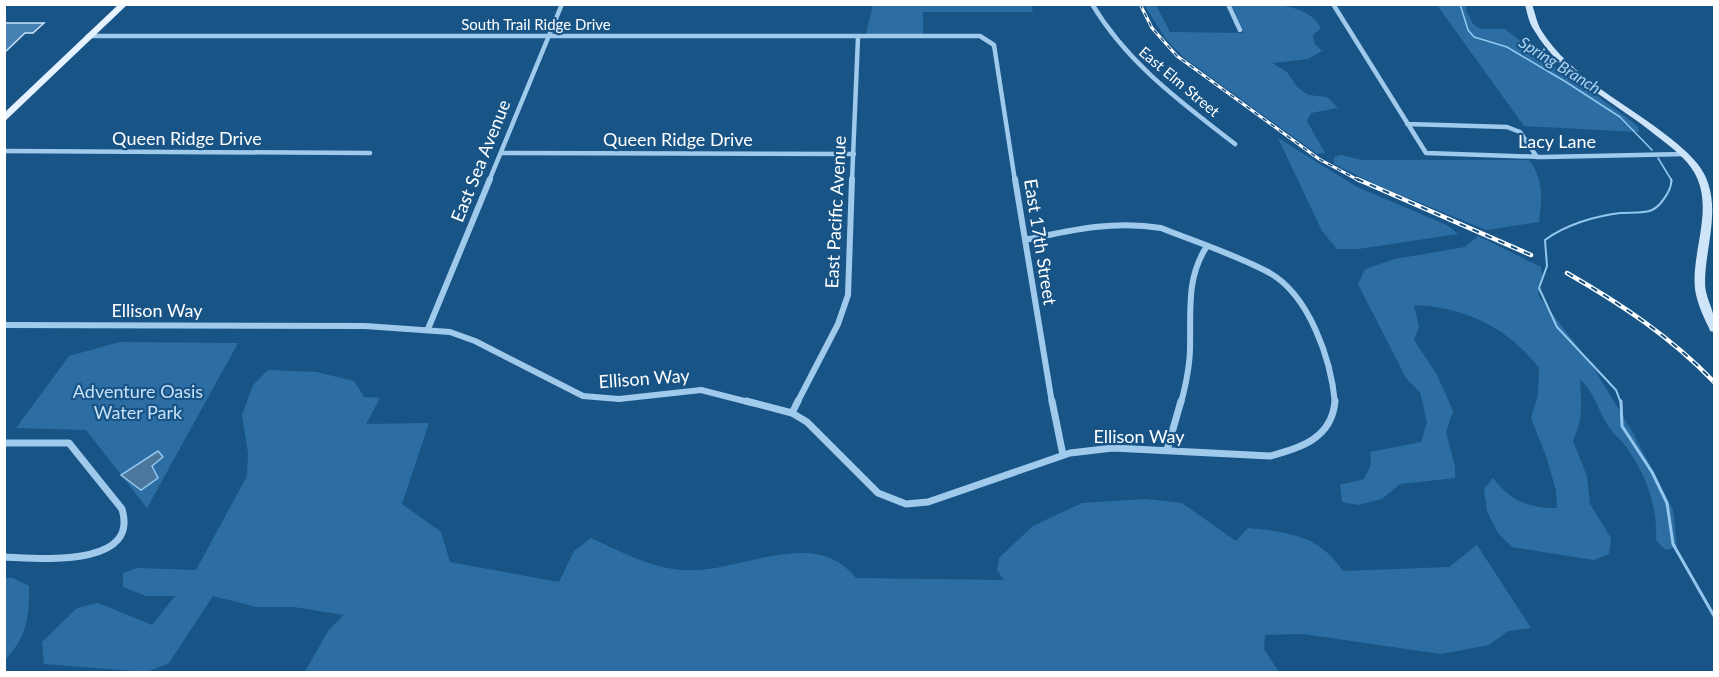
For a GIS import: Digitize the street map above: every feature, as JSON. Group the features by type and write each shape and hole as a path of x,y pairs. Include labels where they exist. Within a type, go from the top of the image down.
{"main road":[{"path":"1528,4 1535,29 1560,60 1576,74 1650,124 1685,154 1700,172 1711,213 1700,285 1714,328"},
{"path":"4,119 121,6"}],"street":[{"name":"East Sea Avenue","path":"428,329 562,4"},
{"name":"East Elm Street","path":"1092,4 1116,42 1137,65 1235,144"},
{"path":"1228,4 1240,30"},
{"path":"1333,4 1407,124 1507,127 1520,132 1537,157"},
{"name":"South Trail Ridge Drive","path":"88,36 984,38"},
{"name":"East Pacific Avenue","path":"792,413 838,324 848,295 858,36"},
{"name":"East 17th Street","path":"984,38 994,45 1044,365 1063,455"},
{"name":"Lacy Lane","path":"1407,124 1429,154 1537,157 1685,154"},
{"name":"Queen Ridge Drive","path":"4,152 370,153"},
{"name":"Queen Ridge Drive","path":"501,153 854,154"},
{"path":"1025,240 1129,222 1161,228 1207,246 1198,257 1191,280 1189,362 1185,387 1167,450"},
{"name":"Ellison Way","path":"4,325 366,326 450,332 475,341 583,396 620,399 701,390 792,413 807,422 878,492 906,504 928,502 1063,455 1113,448 1270,456 1286,453 1322,435 1332,418 1336,387 1305,309 1288,287 1268,272 1207,246"},
{"path":"4,443 69,443 122,509 125,519 118,536 106,550 87,557 4,557"}],"green space":[{"path":"1031,4 1033,12 923,12 923,34 866,34 873,5"},
{"path":"1269,4 1294,8 1314,19 1321,28 1313,35 1314,43 1322,51 1308,59 1272,63 1287,72 1297,87 1308,95 1327,97 1338,108 1311,113 1307,121 1325,153 1317,154 1183,57 1166,39 1144,5 1156,5 1170,32 1244,33 1232,5"},
{"path":"1437,5 1467,5 1466,10 1473,24 1480,29 1505,29 1548,63 1569,75 1638,126 1639,132 1524,126"},
{"path":"1278,138 1357,187 1447,225 1458,234 1358,249 1337,249 1322,231"},
{"path":"1341,155 1362,160 1529,160 1540,182 1539,222 1486,230 1379,186 1334,164 1334,157"},
{"path":"1478,236 1541,267 1542,277 1538,295 1593,367 1633,433 1673,510 1677,547 1665,550 1656,540 1653,504 1640,469 1627,448 1605,421 1589,390 1580,379 1580,417 1573,441 1587,476 1590,504 1611,538 1609,554 1594,560 1512,547 1498,533 1487,511 1484,489 1493,478 1513,498 1521,502 1538,507 1557,508 1556,490 1531,418 1538,395 1539,368 1527,354 1500,331 1468,315 1433,307 1414,305 1419,327 1414,340 1437,375 1453,411 1446,432 1455,467 1455,478 1400,484 1382,499 1358,505 1342,502 1340,485 1364,479 1371,465 1370,452 1421,442 1427,422 1420,392 1406,378 1358,284 1365,269 1395,259 1465,247"},
{"name":"Adventure Oasis Water Park","path":"120,342 238,343 147,508 86,430 16,428 69,356"},
{"path":"268,370 316,372 354,381 364,397 380,398 366,424 429,423 402,504 441,532 450,562 559,582 574,551 591,538 624,553 670,569 704,570 797,553 819,555 838,562 856,578 1004,580 997,570 999,558 1033,526 1082,503 1145,499 1182,503 1236,541 1248,528 1276,531 1302,538 1324,550 1343,571 1449,567 1477,545 1531,628 1508,631 1489,645 1441,654 1303,634 1265,635 1264,649 1279,672 305,672 328,631 344,615 294,607 257,607 213,596 169,663 147,672 44,664 42,642 77,608 98,603 152,625 175,596 146,596 123,587 123,573 137,568 196,570 247,476 248,453 242,415 253,385"},
{"path":"5,578 13,578 29,586 25,626 18,643 5,660"}],"shaded area":[{"path":"158,451 163,457 152,466 158,478 141,490 121,475"}],"building":[{"path":"4,23 44,23 33,33 25,33 4,53"}],"waterway":[{"name":"Spring Branch","path":"1460,4 1468,30 1474,37 1507,47 1566,82 1620,117 1652,150"},
{"name":"Spring Branch","path":"1658,158 1671,179"},
{"name":"Spring Branch","path":"1621,403 1616,390 1557,327 1539,288 1547,266 1545,240 1571,226 1601,216 1652,210 1666,196 1671,179"},
{"name":"Spring Branch","path":"1621,401 1622,426 1652,472 1667,503 1673,544 1714,616"}],"railway":[{"path":"1140,4 1152,28 1177,56 1319,159 1360,181"},
{"path":"1357,179 1531,255"},
{"path":"1567,273 1645,322 1680,350 1714,382"}]}
